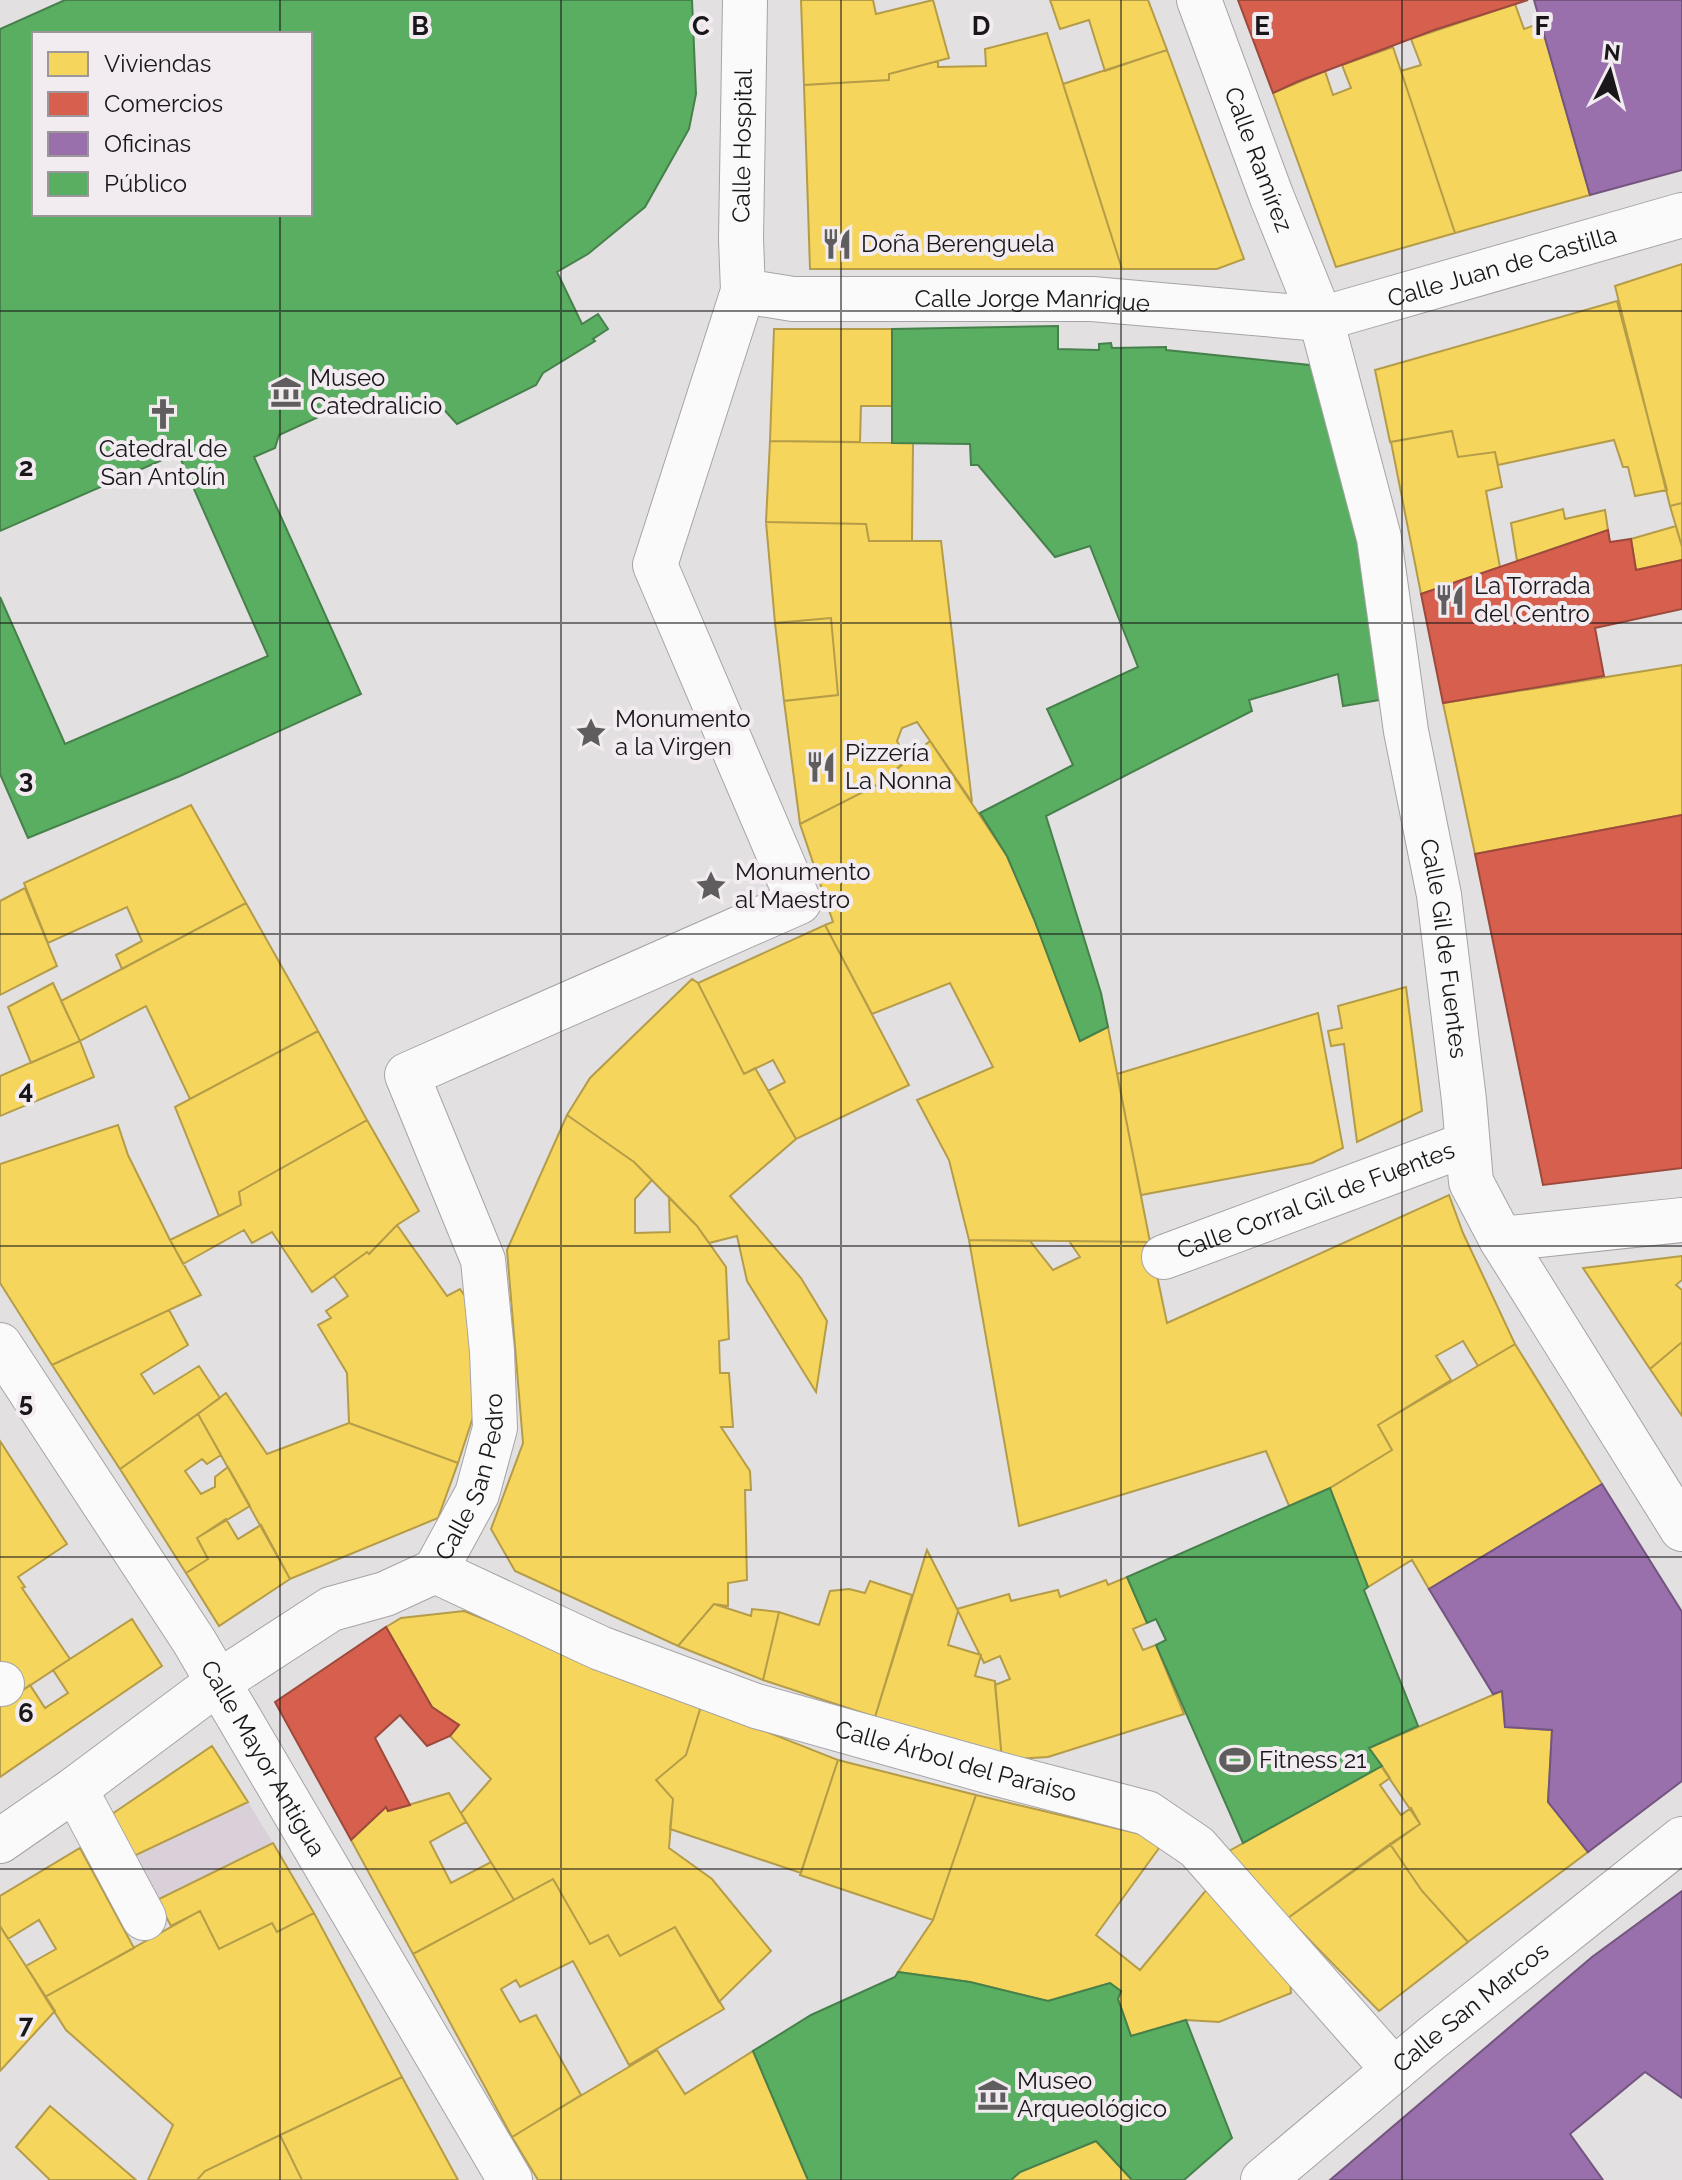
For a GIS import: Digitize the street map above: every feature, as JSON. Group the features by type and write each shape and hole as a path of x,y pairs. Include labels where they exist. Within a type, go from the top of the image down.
{"street":[{"name":"Calle Hospital","path":"743,291 745,0"},
{"name":"Calle Ramírez","path":"1199,0 1271,195 1321,319"},
{"name":"Calle Juan de Castilla","path":"1321,319 1682,215"},
{"name":"Calle Jorge Manrique","path":"743,291 793,299 1092,299 1321,319"},
{"name":"Calle San Pedro","path":"0,1841 217,1683 331,1609 385,1594 435,1571 477,1494 495,1428 483,1260 407,1075 799,902 655,565 743,291"},
{"name":"Calle Gil de Fuentes","path":"1321,319 1379,538 1406,731 1439,895 1471,1182 1501,1239 1682,1529"},
{"name":"Calle Corral Gil de Fuentes","path":"1164,1257 1467,1144"},
{"path":"1501,1239 1682,1220"},
{"name":"Calle Mayor Antigua","path":"0,1345 194,1641 510,2180"},
{"name":"Calle Árbol del Paraiso","path":"435,1571 600,1648 756,1706 1147,1813 1197,1847 1394,2070"},
{"path":"75,1789 144,1918"},
{"name":"Calle San Marcos","path":"1263,2180 1394,2070 1682,1839"}],"shaded area":[{"path":"248,1802 273,1843 157,1900 134,1856"}],"building: Viviendas":[{"path":"801,0 873,0 876,14 933,0 949,58 889,74 889,80 804,85"},
{"path":"1050,0 1148,0 1167,50 1105,71 1089,20 1060,29"},
{"path":"1515,4 1524,29 1541,23 1590,195 1455,233 1401,71 1421,65 1411,39"},
{"path":"1047,33 1122,269 810,269 804,85 889,80 889,74 938,61 938,67 986,66 985,49"},
{"path":"1393,47 1455,233 1336,267 1273,93 1325,71 1333,95 1351,88 1342,65"},
{"path":"1167,50 1244,259 1217,269 1122,269 1063,84"},
{"path":"1682,264 1682,503 1670,506 1615,286"},
{"path":"1617,301 1667,490 1635,496 1628,467 1623,467 1614,440 1498,465 1495,452 1458,457 1452,431 1390,442 1375,370"},
{"path":"774,329 892,329 892,406 861,406 860,442 770,441"},
{"path":"1452,431 1458,457 1495,452 1502,487 1486,491 1500,567 1421,594 1391,442"},
{"path":"770,441 913,443 912,541 869,541 866,524 766,522"},
{"path":"1682,503 1682,547 1670,506"},
{"path":"1563,509 1565,519 1605,510 1608,530 1517,561 1511,523"},
{"path":"766,522 866,524 869,541 941,541 972,802 917,722 902,728 897,741 907,761 877,785 800,824 784,701 838,695 831,618 775,623"},
{"path":"1676,526 1682,560 1636,570 1631,539"},
{"path":"831,618 838,695 784,701 775,623"},
{"path":"1682,665 1682,815 1475,854 1443,703"},
{"path":"930,741 1007,856 1080,1041 1108,1027 1150,1242 969,1240 949,1160 917,1100 993,1067 950,983 872,1014 825,925 833,922 800,824 877,785"},
{"path":"191,805 246,903 122,969 116,955 142,941 127,907 48,943 24,883"},
{"path":"25,888 57,966 0,995 0,901"},
{"path":"246,903 318,1031 190,1099 146,1006 80,1041 61,1001"},
{"path":"825,925 909,1085 796,1139 768,1091 785,1082 773,1060 744,1074 698,983"},
{"path":"692,979 698,983 744,1074 755,1068 796,1139 730,1196 801,1278 827,1321 816,1392 747,1281 737,1236 709,1243 697,1226 634,1162 567,1115 590,1078"},
{"path":"53,983 80,1041 31,1063 8,1007"},
{"path":"1406,987 1422,1111 1357,1142 1344,1044 1331,1046 1328,1031 1342,1028 1338,1006"},
{"path":"1318,1013 1343,1148 1312,1163 1141,1195 1117,1074"},
{"path":"318,1031 367,1120 239,1192 241,1205 219,1216 175,1107"},
{"path":"80,1041 94,1077 0,1116 0,1076"},
{"path":"567,1115 634,1162 652,1180 635,1199 635,1233 670,1232 669,1197 697,1226 726,1267 729,1339 719,1341 720,1373 729,1373 733,1427 721,1427 750,1471 751,1490 745,1490 747,1580 728,1583 728,1606 714,1604 678,1646 515,1571 491,1529 523,1443 507,1250"},
{"path":"367,1120 419,1211 397,1225 369,1254 367,1252 312,1292 272,1232 252,1243 244,1230 183,1264 170,1240 241,1205 239,1192"},
{"path":"118,1125 128,1155 201,1295 52,1365 0,1283 0,1164"},
{"path":"1449,1195 1463,1233 1515,1344 1478,1366 1463,1341 1436,1356 1451,1380 1378,1425 1392,1450 1330,1488 1289,1506 1266,1451 1019,1526 969,1240 1030,1241 1053,1270 1080,1257 1069,1241 1150,1242 1167,1323"},
{"path":"397,1225 447,1296 460,1289 469,1302 473,1417 458,1463 349,1423 347,1373 318,1325 331,1318 326,1311 348,1296 334,1276 367,1252 369,1254"},
{"path":"1682,1256 1682,1280 1676,1285 1682,1290 1682,1342 1650,1369 1583,1268"},
{"path":"169,1310 188,1345 141,1374 154,1394 199,1366 220,1398 120,1469 52,1365"},
{"path":"1682,1342 1682,1416 1650,1369"},
{"path":"1515,1344 1602,1484 1429,1589 1412,1560 1368,1587 1330,1488 1392,1450 1378,1425"},
{"path":"226,1393 267,1454 349,1423 458,1463 438,1518 290,1579 198,1414"},
{"path":"198,1414 221,1455 207,1464 202,1459 185,1471 201,1494 215,1487 215,1477 228,1467 250,1506 197,1538 208,1559 186,1573 120,1469"},
{"path":"0,1441 67,1544 18,1577 25,1587 22,1588 70,1659 11,1698 0,1681"},
{"path":"226,1519 238,1539 261,1525 290,1579 219,1626 186,1573 208,1559 197,1538"},
{"path":"927,1550 958,1611 948,1645 981,1655 975,1676 995,1681 1002,1760 875,1717"},
{"path":"1127,1577 1147,1623 1133,1629 1143,1650 1156,1645 1184,1714 1048,1757 1002,1760 995,1685 1010,1679 1000,1656 984,1663 957,1609 1009,1594 1011,1601 1058,1590 1060,1597 1106,1580 1108,1585"},
{"path":"870,1581 912,1595 875,1717 763,1680 779,1612 819,1625 830,1591 849,1589 865,1593"},
{"path":"714,1604 751,1616 752,1609 779,1612 763,1680 678,1646"},
{"path":"464,1611 701,1706 686,1755 656,1780 673,1799 669,1848 712,1879 771,1951 719,2002 675,1927 620,1956 608,1935 590,1944 553,1879 514,1900 461,1813 491,1779 450,1736 459,1725 432,1707 386,1627 401,1618"},
{"path":"132,1619 162,1666 0,1777 0,1706 30,1685 45,1708 68,1693 53,1670"},
{"path":"1502,1691 1505,1727 1552,1730 1548,1802 1588,1852 1468,1942 1422,1891 1390,1844 1420,1824 1369,1748"},
{"path":"701,1706 838,1760 801,1873 670,1829 673,1799 656,1780 686,1755"},
{"path":"212,1746 248,1802 134,1856 112,1814"},
{"path":"838,1760 976,1795 933,1920 800,1875"},
{"path":"1382,1766 1390,1778 1380,1785 1401,1815 1411,1808 1420,1824 1288,1918 1229,1851"},
{"path":"449,1793 466,1822 430,1842 451,1883 491,1862 514,1900 413,1954 351,1840 386,1807 388,1811"},
{"path":"976,1795 1153,1837 1162,1844 1096,1935 1140,1970 1207,1889 1289,1969 1291,1993 1219,2022 1186,2020 1131,2036 1118,1999 1121,1991 1110,1983 1048,2001 970,1982 898,1972 933,1920"},
{"path":"273,1843 314,1913 277,1932 272,1923 219,1949 200,1911 171,1926 157,1900"},
{"path":"1390,1844 1422,1891 1468,1942 1379,2011 1288,1918"},
{"path":"80,1848 134,1948 45,1997 26,1966 56,1949 39,1920 8,1939 0,1926 0,1896"},
{"path":"553,1879 590,1944 608,1935 620,1956 675,1927 724,2009 629,2065 573,1961 520,1987 516,1980 501,1989 520,2022 536,2015 581,2095 512,2137 413,1954"},
{"path":"200,1911 219,1949 272,1923 277,1932 314,1913 402,2077 205,2171 197,2180 148,2180 173,2125 66,2030 45,1997"},
{"path":"0,1926 55,2011 0,2071"},
{"path":"657,2050 685,2094 753,2051 808,2180 538,2180 512,2137"},
{"path":"402,2077 458,2180 302,2180 280,2135"},
{"path":"50,2106 136,2180 50,2180 16,2147"},
{"path":"280,2135 302,2180 197,2180 205,2171"},
{"path":"1096,2141 1132,2180 1011,2180 1020,2172"}],"building: Comercios":[{"path":"1238,0 1528,0 1434,30 1273,93"},
{"path":"1608,530 1610,542 1631,539 1636,570 1682,560 1682,609 1595,628 1604,676 1443,703 1421,594"},
{"path":"1682,815 1682,1168 1543,1185 1475,854"},
{"path":"386,1627 432,1707 459,1725 450,1736 427,1746 400,1715 375,1738 410,1805 388,1811 386,1807 351,1840 275,1702"}],"building: Oficinas":[{"path":"1534,0 1682,0 1682,170 1590,195"},
{"path":"1602,1484 1682,1612 1682,1781 1588,1852 1548,1802 1552,1730 1505,1727 1502,1691 1493,1694 1429,1589"},
{"path":"1682,1891 1682,2098 1645,2072 1570,2134 1603,2180 1330,2180 1592,1957"}],"building: Público":[{"name":"Catedral de San Antolín","path":"65,0 692,0 696,94 689,129 645,207 588,254 557,272 582,324 598,314 608,329 593,339 595,341 543,373 536,385 457,424 437,402 351,402 279,435 275,448 254,457 361,694 180,776 28,838 0,774 0,597 65,744 268,656 178,453 0,531 0,29"},
{"path":"1058,326 1058,349 1099,350 1099,344 1111,343 1112,348 1166,347 1166,350 1319,366 1351,487 1386,699 1343,706 1338,674 1249,700 1252,711 1046,816 1101,993 1108,1027 1080,1041 1007,856 980,813 1073,765 1047,709 1138,667 1090,546 1055,557 978,465 971,465 970,444 892,443 892,329"},
{"path":"1330,1488 1368,1587 1364,1590 1418,1726 1369,1748 1382,1766 1243,1843 1156,1645 1166,1640 1156,1619 1147,1623 1127,1577"},
{"name":"Museo Arqueológico","path":"898,1972 970,1982 1048,2001 1110,1983 1121,1991 1118,1999 1131,2036 1186,2020 1232,2138 1184,2180 1132,2180 1096,2141 1020,2172 1011,2180 808,2180 753,2051 811,2015 895,1977"}],"place":[{"name":"Doña Berenguela","path":"837,244"},
{"name":"Museo Catedralicio","path":"286,392"},
{"name":"Catedral de San Antolín","path":"163,414"},
{"name":"La Torrada del Centro","path":"1450,600"},
{"name":"Monumento a la Virgen","path":"591,733"},
{"name":"Pizzería La Nonna","path":"821,767"},
{"name":"Monumento al Maestro","path":"711,886"},
{"name":"Fitness 21","path":"1235,1760"},
{"name":"Museo Arqueológico","path":"993,2095"}]}
